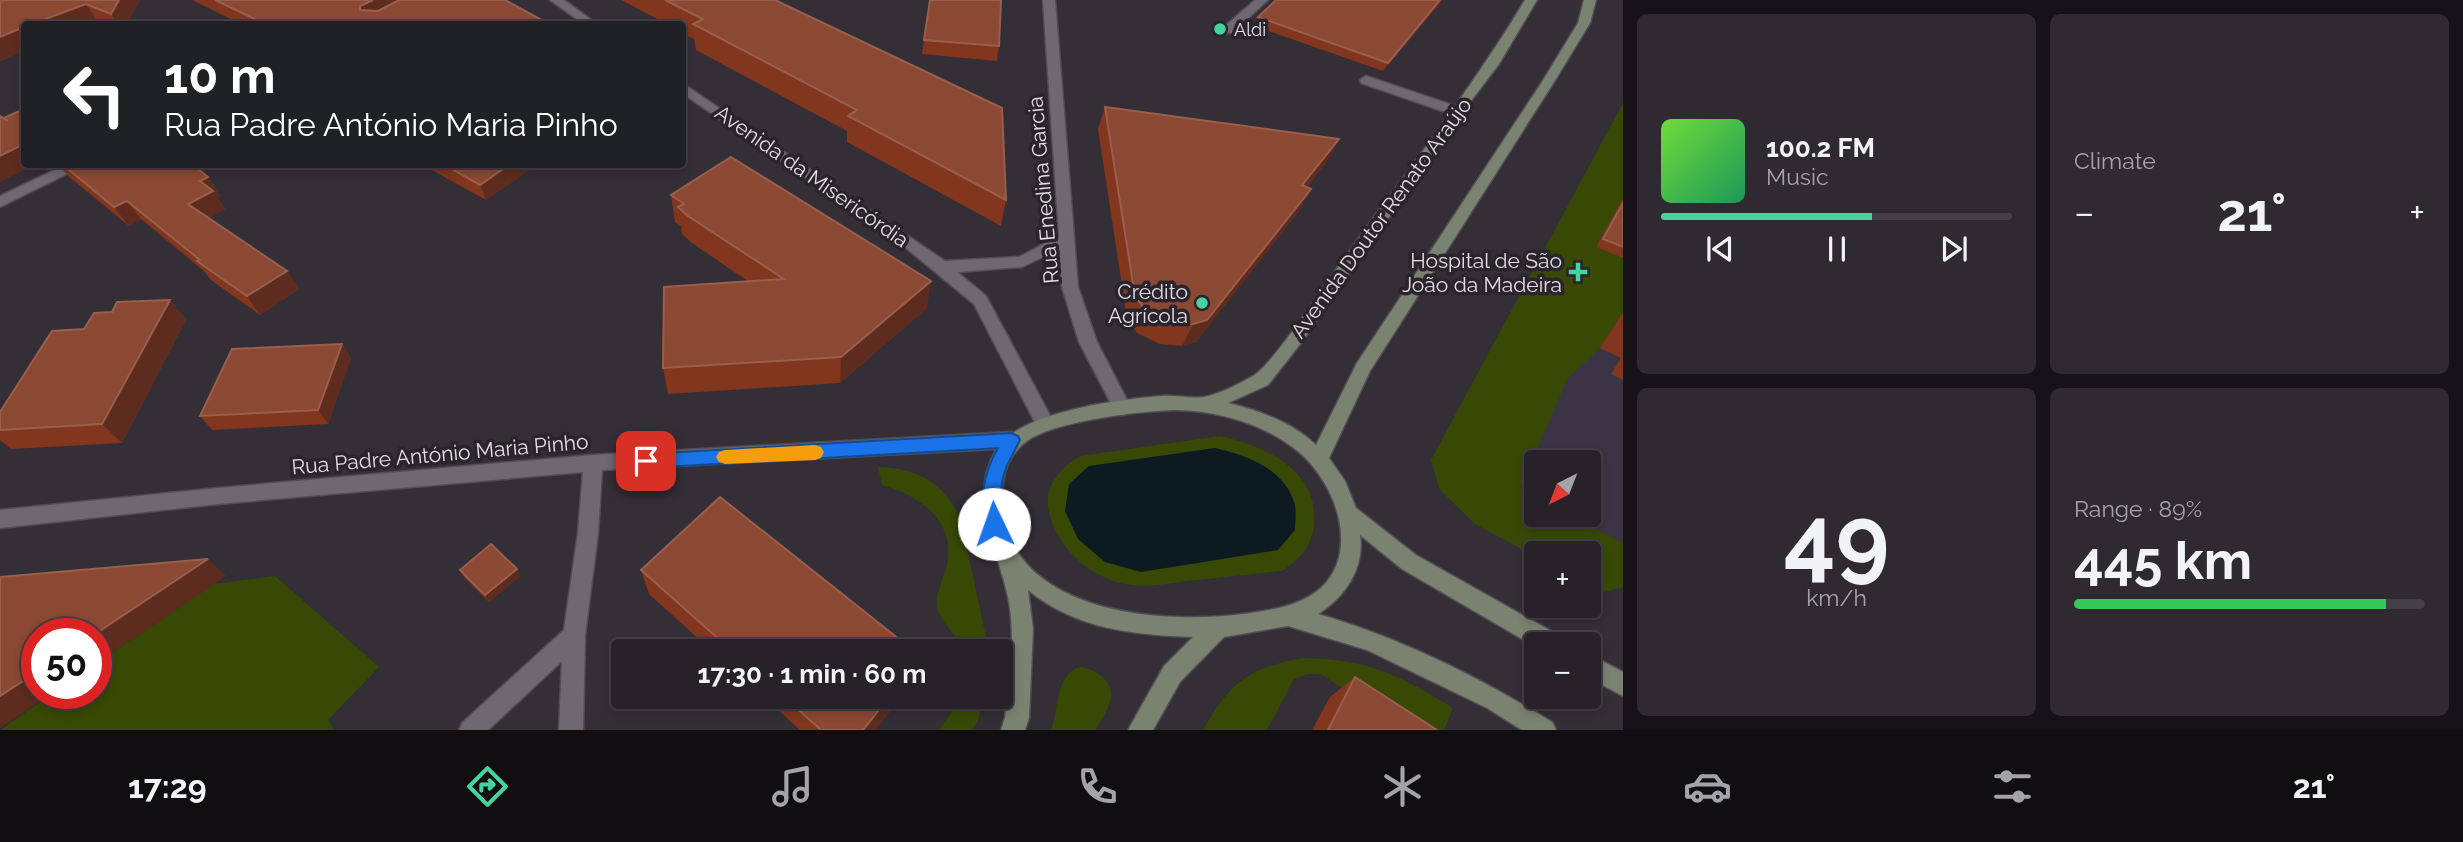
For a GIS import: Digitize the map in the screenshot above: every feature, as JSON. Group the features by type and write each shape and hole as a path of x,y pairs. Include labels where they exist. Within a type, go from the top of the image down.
{"main road":[{"name":"Avenida Doutor Renato Araújo","path":"1204,405 1262,380 1298,335 1456,111 1493,64 1531,0"},
{"path":"1320,458 1363,368 1548,82 1584,23 1590,0"},
{"name":"Avenida Doutor Renato Araújo","path":"1008,557 1026,578 1044,592 1086,615 1151,626 1218,627 1286,615 1303,610 1323,599 1338,583 1351,555 1351,515 1338,484 1320,458 1303,444 1248,417 1204,405 1122,408 1045,424 1012,440 996,467 992,495 994,524 1008,557 1022,616 1017,718 1013,730"},
{"path":"1351,515 1409,562 1531,632"},
{"path":"1286,615 1371,640 1495,700 1544,730"},
{"path":"1140,730 1172,674 1218,627"},
{"path":"1601,672 1623,685"}],"street":[{"path":"556,0 587,21"},
{"name":"Rua Enedina Garcia","path":"1049,0 1070,287 1088,342 1122,408"},
{"path":"1228,30 1262,0"},
{"path":"1366,80 1456,111"},
{"name":"Avenida da Misericórdia","path":"686,90 942,267 980,300 1045,424"},
{"path":"0,202 72,168"},
{"path":"942,267 1022,262 1068,238"},
{"name":"Rua Padre António Maria Pinho","path":"0,519 218,496 593,463 1012,440"},
{"path":"571,730 574,635 588,533 593,463"},
{"path":"471,730 574,635"}],"shaded area":[{"name":"Hospital de São João da Madeira","path":"1617,116 1623,117 1623,587 1601,591 1601,541 1524,541 1524,551 1475,524 1440,490 1431,460"},
{"path":"1215,448 1262,465 1289,490 1295,505 1295,530 1278,550 1141,572 1105,562 1078,539 1065,511 1069,484 1089,466"}],"green space":[{"name":"Hospital de São João da Madeira","path":"1623,103 1623,198 1596,247 1623,258 1623,324 1617,322 1600,348 1568,378 1537,450 1524,450 1524,479 1520,488 1524,490 1524,527 1592,527 1623,543 1623,587 1601,591 1601,541 1524,541 1524,551 1475,524 1440,490 1431,460"},
{"path":"1220,436 1254,446 1286,463 1308,489 1313,505 1314,524 1311,539 1300,557 1282,571 1154,586 1127,585 1111,580 1083,564 1061,541 1049,512 1048,494 1060,472 1080,456"},
{"path":"878,467 905,471 938,487 955,508 961,521 986,639 957,639 938,611 937,599 946,569 948,548 946,534 940,522 909,495 882,485"},
{"path":"275,576 379,667 328,720 334,730 0,730 30,709 112,709 112,653 214,584"},
{"path":"1302,658 1364,665 1415,686 1453,708 1444,730 1405,730 1321,674 1307,674 1294,679 1267,730 1203,730 1223,700 1242,680 1267,667"},
{"path":"1079,667 1093,670 1104,678 1111,690 1108,708 1095,730 1051,730 1062,685 1071,671"},
{"path":"954,709 980,709 972,730 939,730"}],"building":[{"path":"119,0 111,14 86,4 40,21 21,21 21,28 0,37 0,1"},
{"path":"215,0 373,0 360,6 360,10 378,11 399,0 505,0 544,21 259,21"},
{"path":"665,0 775,0 1002,108 1006,200 848,116 857,110 693,24 703,19"},
{"path":"930,0 1001,0 999,46 924,40"},
{"path":"1276,0 1440,0 1388,63 1258,17"},
{"path":"1105,107 1339,139 1302,185 1311,189 1207,320 1193,324 1169,323 1146,311 1135,296"},
{"path":"21,110 21,146 0,156 0,116 8,121 4,118"},
{"path":"731,157 931,281 841,357 663,368 664,287 784,279 688,216 678,207 684,204 671,195"},
{"path":"67,168 197,168 208,177 200,181 213,191 188,204 287,271 247,296 197,261 200,260 127,201 114,207"},
{"path":"450,168 504,168 480,185"},
{"path":"1623,203 1623,247 1603,239"},
{"path":"170,300 102,424 0,430 0,412 52,331 84,329 94,313 112,312 117,302"},
{"path":"342,344 318,410 200,416 232,349"},
{"path":"720,497 899,639 719,639 641,570"},
{"path":"491,544 517,569 485,595 460,570"},
{"path":"208,559 112,623 112,618 21,618 21,682 0,696 0,577"},
{"path":"1355,677 1437,730 1328,730"},
{"path":"798,709 880,709 863,730 821,730"}],"slow traffic":[{"path":"725,457 815,452"}],"place":[{"name":"Aldi","path":"1220,29"},
{"name":"Hospital de São João da Madeira","path":"1578,272"},
{"name":"Crédito Agrícola","path":"1202,303"}],"route":[{"path":"646,461 1012,440 996,467 992,487 994,524"}]}
